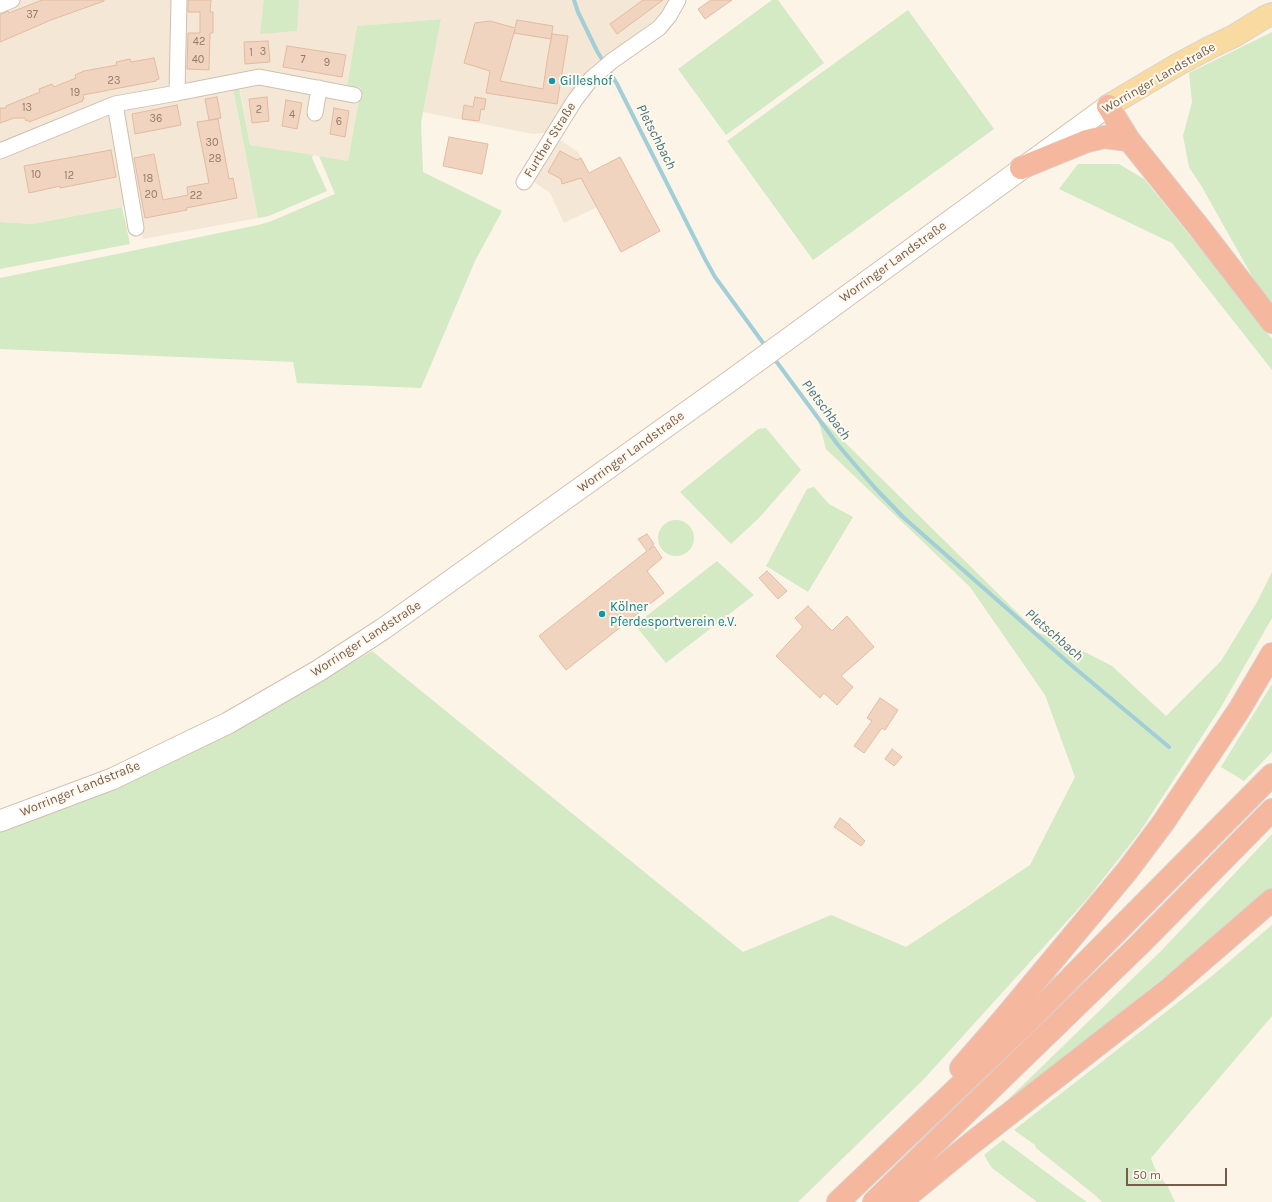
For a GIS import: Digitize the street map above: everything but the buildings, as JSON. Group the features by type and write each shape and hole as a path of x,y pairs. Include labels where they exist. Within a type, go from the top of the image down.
{"highway":[{"path":"1108,106 1129,140 1272,322"},
{"path":"1021,168 1087,141 1104,137 1129,140"},
{"path":"921,1124 966,1062 1122,877 1163,823 1239,710 1272,654"},
{"path":"838,1202 1026,1023 1272,775"},
{"path":"874,1202 1140,944 1272,810"},
{"path":"900,1202 968,1146 1168,990 1272,900"}],"main road":[{"name":"Worringer Landstraße","path":"0,821 112,779 228,723 318,671 424,601 782,344 1021,168 1108,106 1184,61 1234,36 1272,14"},
{"name":"Worringer Landstraße","path":"1234,36 1260,31 1272,26"}],"street":[{"path":"0,5 12,0"},
{"path":"177,93 179,0"},
{"name":"Further Straße","path":"524,182 575,100 590,79 612,61 659,28 669,16 678,0"},
{"path":"0,151 115,104 259,77 354,95"},
{"path":"315,113 319,88"},
{"path":"115,104 136,228"}],"shaded area":[{"path":"0,0 668,0 666,6 652,22 592,66 568,97 549,132 533,134 423,112 441,19 357,26 347,85 361,88 348,161 250,145 240,88 233,88 258,218 143,239 136,204 32,224 0,222"},
{"path":"559,139 578,152 589,173 597,207 564,223 550,193 531,180"}],"green space":[{"path":"264,0 299,0 297,31 260,34"},
{"path":"772,0 778,0 824,63 726,135 678,69"},
{"path":"908,10 994,129 813,260 727,141"},
{"path":"441,19 421,123 423,172 502,211 475,261 421,388 297,383 293,362 0,349 0,278 258,225 269,222 335,194 319,156 348,161 361,88 347,86 357,26"},
{"path":"1272,32 1272,308 1262,294 1202,187 1189,167 1183,136 1192,102 1189,73"},
{"path":"239,87 250,145 313,155 312,158 327,191 269,216 258,218 233,88"},
{"path":"1078,164 1119,164 1144,179 1245,303 1272,339 1272,370 1172,243 1059,189"},
{"path":"122,207 130,244 0,269 0,222 32,224"},
{"path":"817,415 1037,632 1081,650 1112,666 1166,716 1221,661 1257,602 1272,572 1272,618 1221,707 1139,833 1088,898 923,1080 798,1202 0,1202 0,831 225,735 372,651 743,952 831,915 906,947 1030,865 1075,777 1045,695 970,587 826,449"},
{"path":"766,428 801,470 760,517 731,544 680,492 758,429"},
{"path":"814,487 829,504 853,517 808,592 766,566 807,489"},
{"path":"680,520 689,525 693,531 693,545 689,551 680,556 672,556 663,551 659,545 658,534 663,525 669,521"},
{"path":"717,561 754,595 666,663 635,625"},
{"path":"1272,684 1272,752 1244,781 1221,767"},
{"path":"1272,834 1272,888 1166,976 993,1114 1161,951"},
{"path":"1272,925 1272,1016 1151,1158 1155,1169 1168,1187 1175,1202 1102,1202 1036,1148 1035,1145 1014,1130 1212,976"},
{"path":"1003,1140 1087,1202 1037,1202 992,1168 984,1155"}],"waterway":[{"name":"Pletschbach","path":"574,0 578,12 597,51 617,84 705,259 715,277 766,347"},
{"name":"Pletschbach","path":"773,357 838,445 875,488 903,517 1071,665 1169,747"}],"place":[{"name":"Gilleshof","path":"552,81"},
{"name":"Kölner Pferdesportverein e.V.","path":"602,614"}]}
